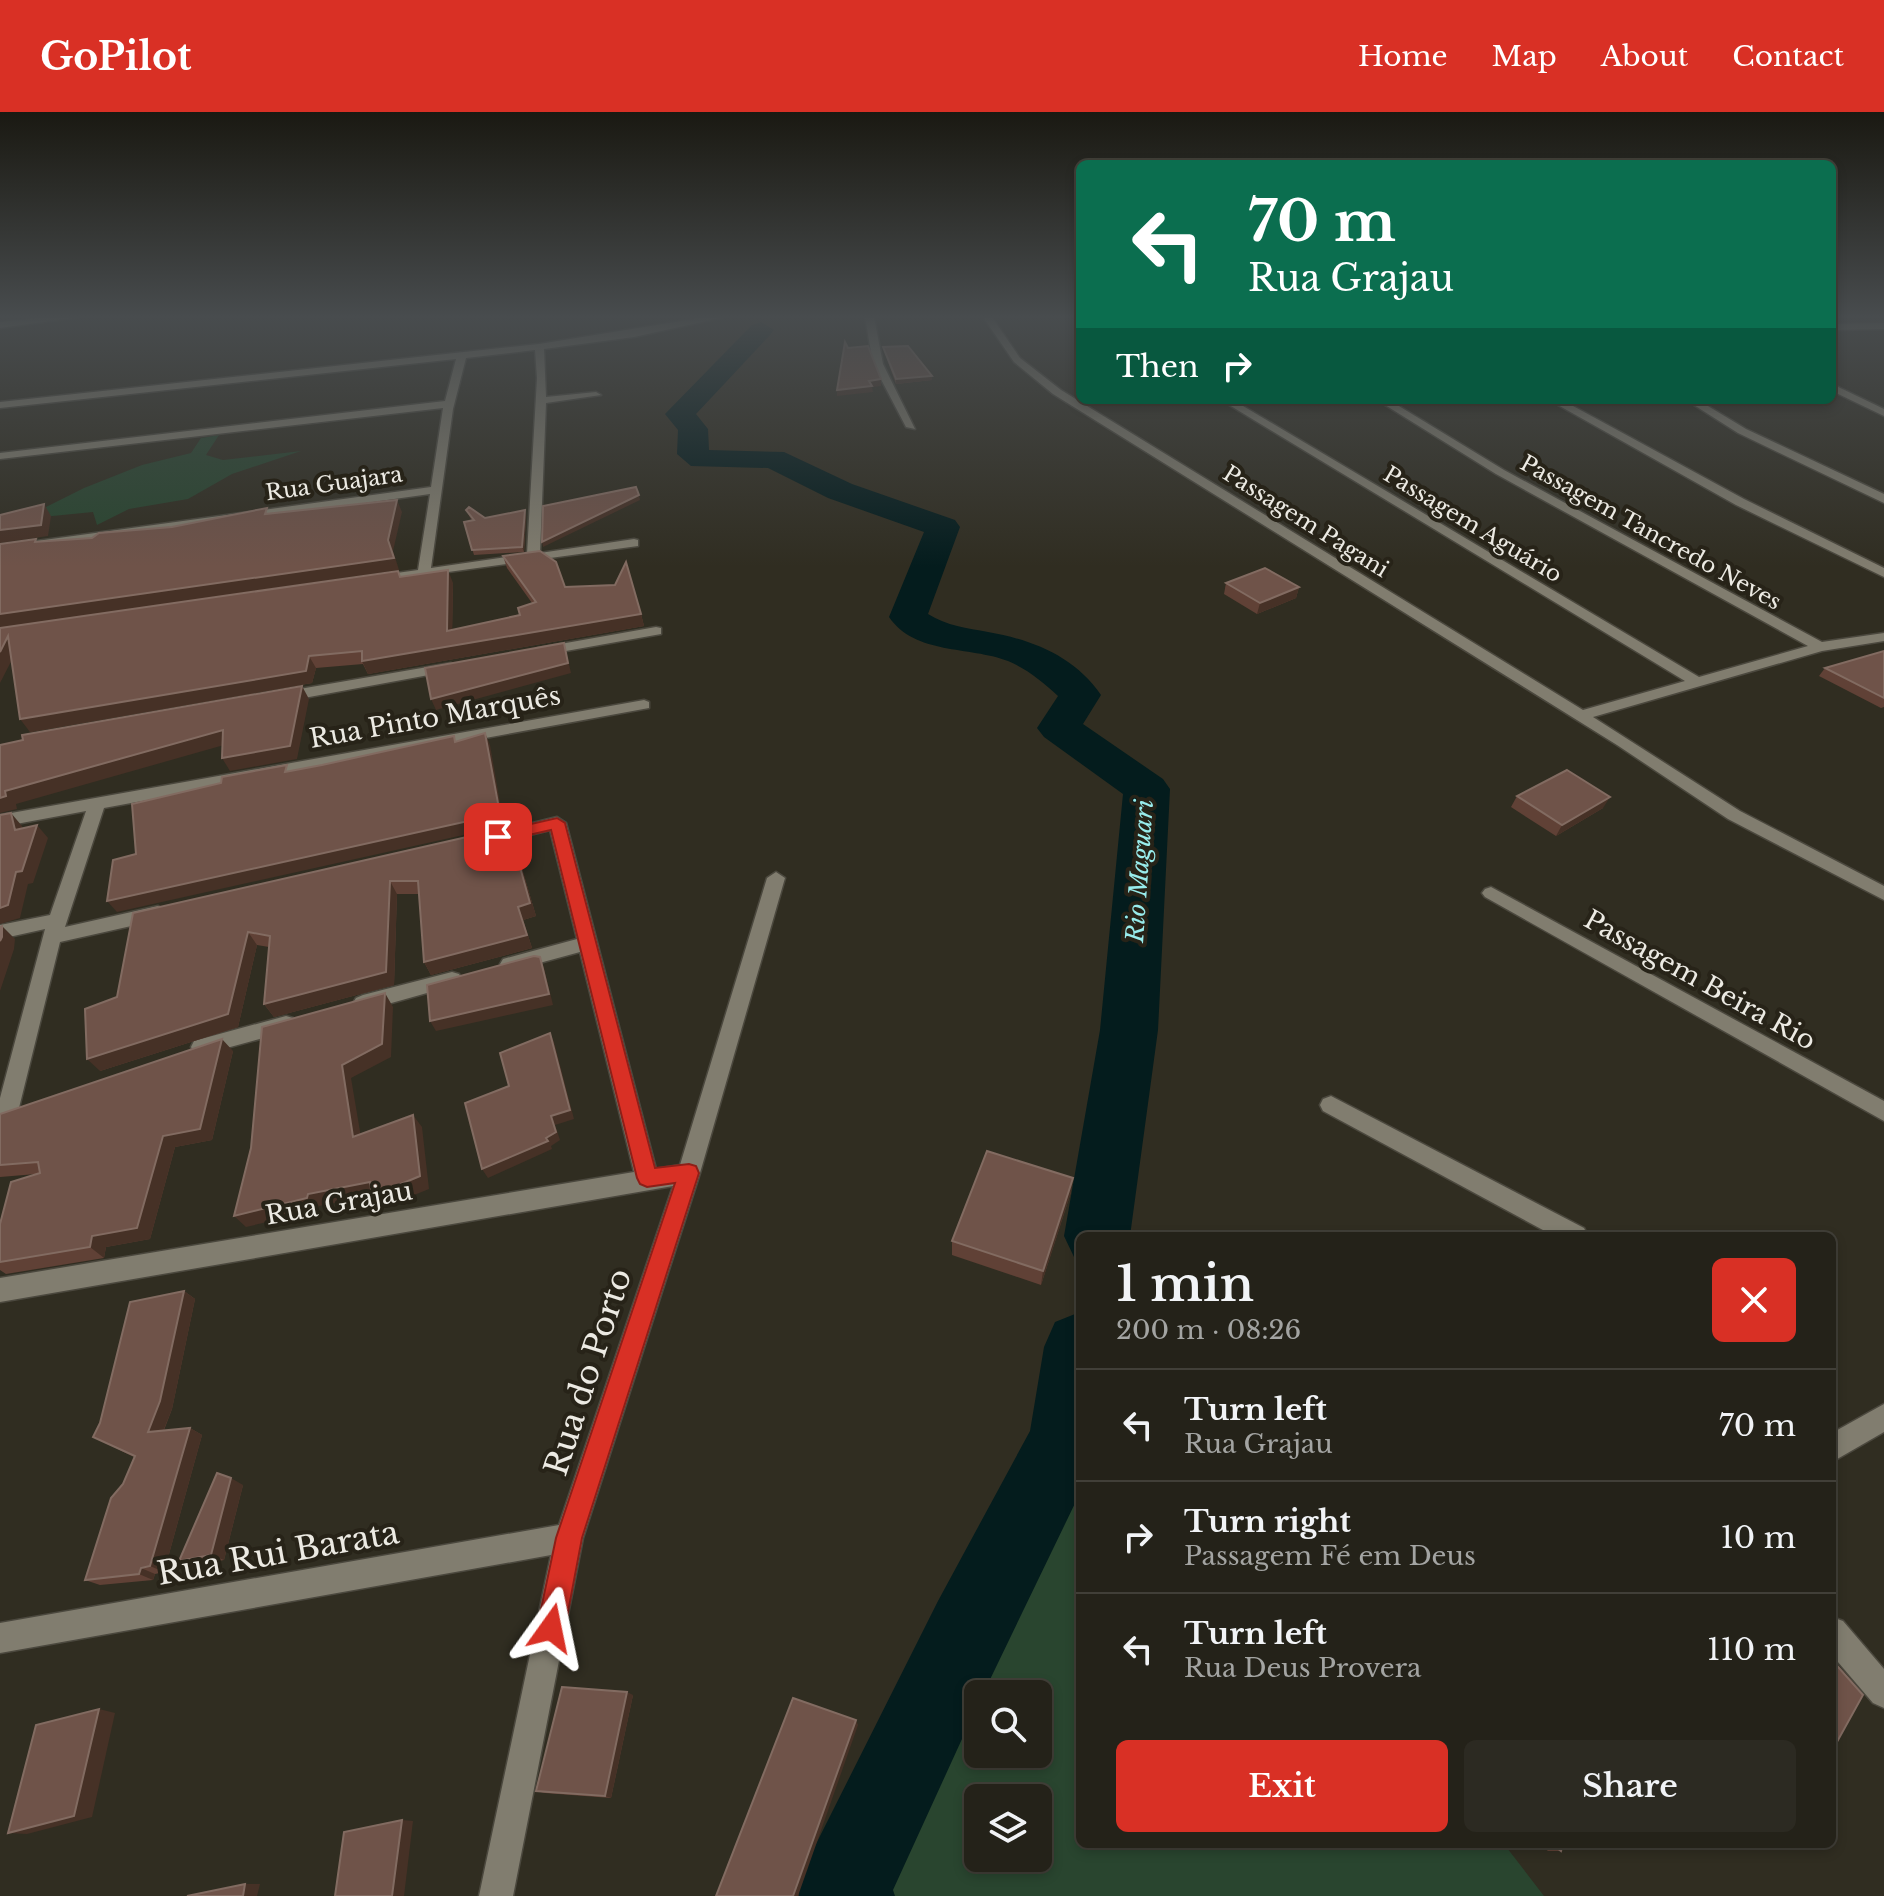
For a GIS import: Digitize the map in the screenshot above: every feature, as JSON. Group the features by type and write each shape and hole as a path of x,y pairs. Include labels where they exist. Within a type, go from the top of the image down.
{"street":[{"path":"0,405 45,400"},
{"path":"424,573 450,400"},
{"path":"533,557 540,401 547,400"},
{"path":"897,400 911,427"},
{"path":"1859,400 1884,413"},
{"path":"0,456 449,404"},
{"name":"Passagem Pagani","path":"1076,404 1734,815 1884,894"},
{"name":"Passagem Aguário","path":"1233,404 1699,683"},
{"name":"Passagem Tancredo Neves","path":"1389,404 1500,472 1820,647"},
{"path":"1561,404 1740,502 1884,573"},
{"path":"1698,404 1742,431 1884,499"},
{"name":"Rua Guajara","path":"0,550 436,490"},
{"path":"361,582 634,543"},
{"path":"518,655 656,631"},
{"path":"1580,716 1820,647 1884,637"},
{"path":"272,699 472,664"},
{"name":"Rua Pinto Marquês","path":"0,821 644,705"},
{"path":"34,1105 6,1116 8,1083 97,804"},
{"path":"465,844 557,823 647,1178"},
{"name":"Rua do Porto","path":"496,1896 569,1538 689,1173 776,878"},
{"name":"Passagem Beira Rio","path":"1491,893 1884,1112"},
{"path":"0,932 55,928 175,909"},
{"path":"349,1007 587,943"},
{"path":"186,1053 304,1019"},
{"path":"1331,1105 1569,1232"},
{"name":"Rua Grajau","path":"0,1290 689,1173"},
{"path":"1836,1444 1884,1417"},
{"name":"Rua Rui Barata","path":"0,1638 569,1538"},
{"path":"1836,1637 1884,1692"}],"green space":[{"path":"219,435 206,455 223,460 301,451 232,474 188,499 129,509 97,525 93,512 22,519 84,488 142,465 191,453 201,438"},
{"path":"1076,1335 1076,1848 1507,1848 1544,1896 870,1896 872,1876 952,1639 1067,1338"}],"building":[{"path":"636,487 639,495 542,542 543,506"},
{"path":"397,500 388,540 394,558 0,614 0,544 36,539 35,542 92,538 99,533 172,527 267,508 265,514"},
{"path":"44,504 41,525 0,530 0,515"},
{"path":"469,507 485,518 525,510 522,547 472,550 464,522 474,520 466,510"},
{"path":"540,551 556,562 565,587 615,585 626,562 641,614 362,661 362,651 309,656 306,671 20,719 8,636 0,652 0,628 398,571 400,577 448,570 447,631 520,615 518,608 536,602 503,556"},
{"path":"1265,568 1299,587 1260,603 1226,583"},
{"path":"564,643 568,663 431,699 425,668"},
{"path":"1884,651 1884,698 1825,668"},
{"path":"302,686 290,746 222,758 223,730 5,791 6,796 0,798 0,745 23,740 22,735"},
{"path":"485,733 500,814 107,901 113,860 136,854 132,804 221,783 222,777 287,765 285,772 454,736 455,742"},
{"path":"1567,770 1610,797 1562,825 1517,796"},
{"path":"11,813 15,830 37,825 22,871 16,872 8,905 0,908 0,815"},
{"path":"502,829 503,833 510,831 530,903 518,907 527,935 424,962 418,881 390,881 386,972 264,1004 270,936 248,932 228,1014 87,1059 85,1009 117,997 133,913"},
{"path":"534,956 540,957 549,994 430,1021 427,985"},
{"path":"385,993 382,1044 342,1065 353,1137 413,1115 420,1176 372,1196 370,1182 308,1194 307,1198 234,1216 251,1148 262,1027"},
{"path":"550,1033 570,1110 551,1116 556,1132 546,1138 548,1141 482,1169 465,1103 509,1086 500,1053"},
{"path":"222,1039 200,1129 163,1136 137,1228 92,1236 90,1247 0,1262 0,1224 11,1182 40,1173 38,1162 0,1165 0,1114"},
{"path":"987,1151 1073,1178 1043,1271 952,1241"},
{"path":"184,1291 160,1401 148,1432 190,1428 150,1566 141,1568 139,1574 85,1580 111,1498 123,1484 135,1456 93,1437 100,1423 130,1302"},
{"path":"217,1473 231,1478 211,1555 179,1561"},
{"path":"1836,1665 1863,1695 1836,1744"},
{"path":"562,1687 627,1692 605,1796 536,1791"},
{"path":"793,1698 856,1720 793,1896 716,1896"},
{"path":"99,1709 74,1816 8,1833 36,1725"},
{"path":"402,1820 392,1896 335,1896 344,1832"},
{"path":"245,1884 243,1896 187,1896"}],"waterway":[{"name":"Rio Maguari","path":"693,400 680,414 693,429 693,454 702,459 773,459 840,491 943,527 908,617 944,636 1001,646 1032,657 1050,668 1080,695 1059,728 1147,789 1129,1030 1098,1232"},
{"name":"Rio Maguari","path":"847,1896 845,1888 968,1631 1066,1440 1076,1374"}],"route":[{"path":"498,837 557,823 647,1178 689,1173 569,1538 551,1628"}]}
